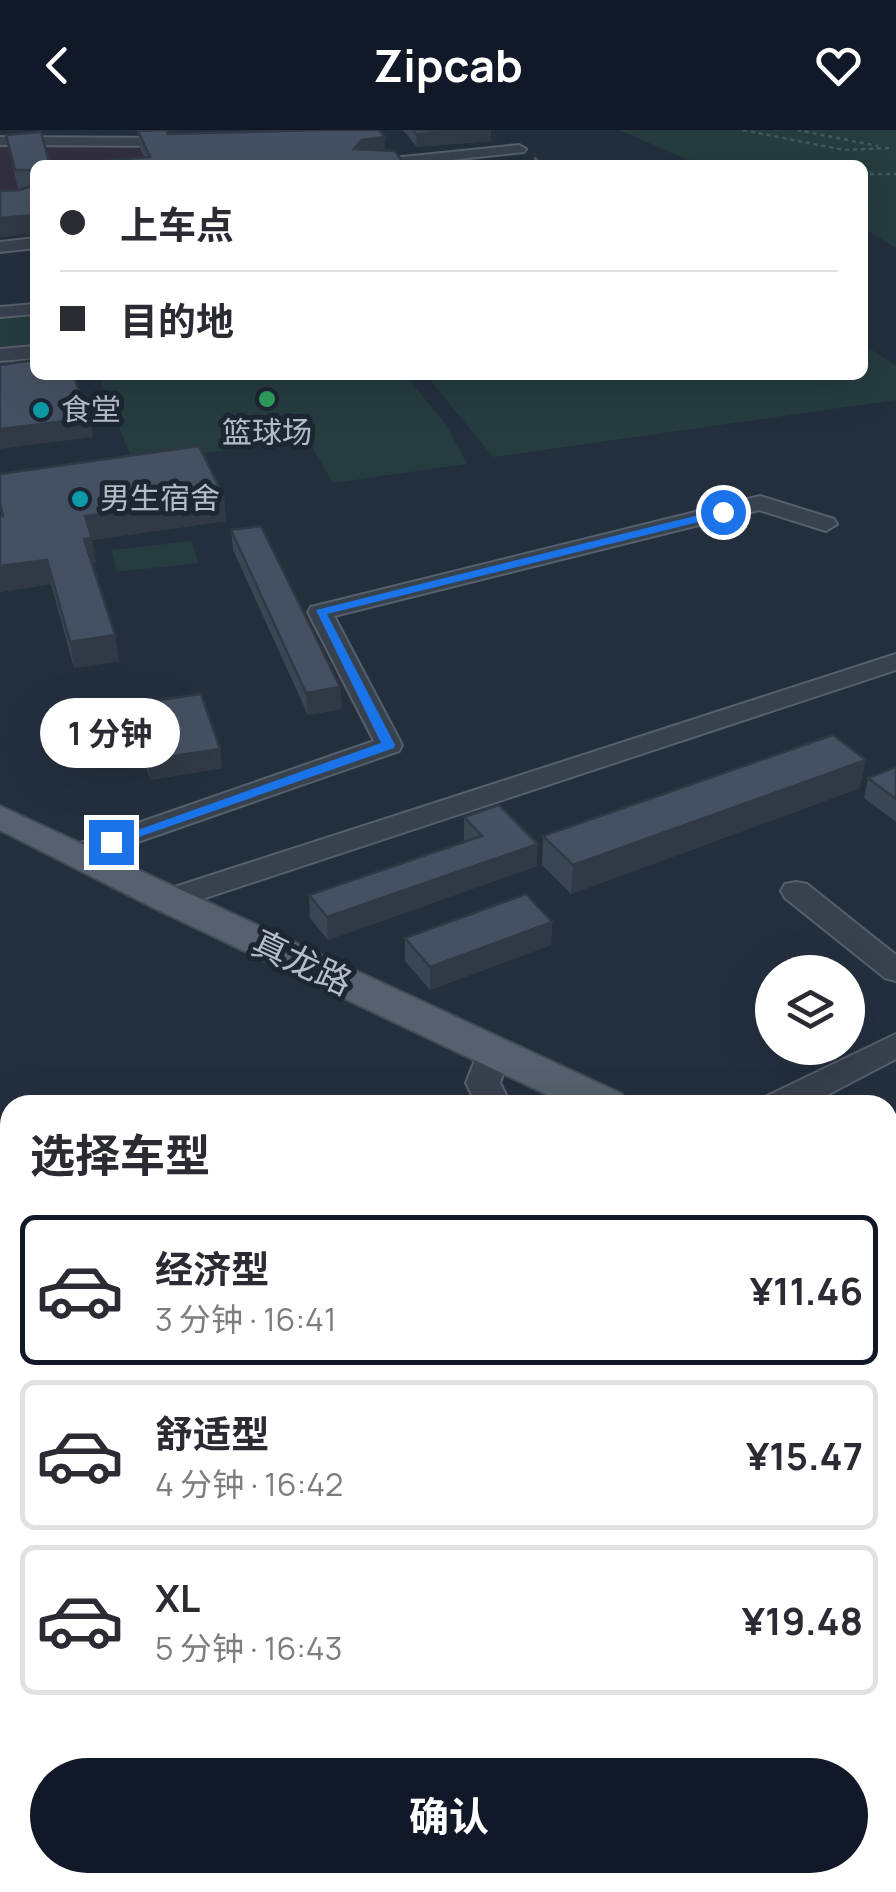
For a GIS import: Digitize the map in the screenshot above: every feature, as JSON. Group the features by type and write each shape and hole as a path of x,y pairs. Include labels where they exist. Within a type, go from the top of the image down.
{"main road":[{"name":"真龙路","path":"0,816 167,900 585,1095"}],"street":[{"path":"416,160 519,150 504,130"},
{"path":"0,142 196,142"},
{"path":"0,247 30,244"},
{"path":"0,312 30,309"},
{"path":"0,356 30,353"},
{"path":"76,854 389,745 320,612 760,503 826,524"},
{"path":"167,900 896,662"},
{"path":"796,891 896,971"},
{"path":"798,1095 896,1045"},
{"path":"489,1095 483,1083 493,1053"}],"path":[{"path":"743,130 844,150 896,148"},
{"path":"797,130 889,148"},
{"path":"868,174 896,174"}],"shaded area":[{"path":"0,144 166,145 242,160 30,160 30,198 0,201"}],"green space":[{"path":"619,130 896,130 896,248 868,231 868,160 688,160"},
{"path":"30,315 30,349 0,352 0,318"},
{"path":"868,347 896,366 896,400 493,457 430,380 868,380"},
{"name":"篮球场","path":"100,380 409,380 445,423 467,464 333,483 308,440 133,462"},
{"path":"192,541 198,563 116,572 112,550"}],"building":[{"path":"166,130 168,134 379,130 385,137 362,140 354,149 395,151 401,160 112,160 150,157 138,131"},
{"path":"413,130 470,130 416,134"},
{"path":"41,132 49,160 30,160 30,170 15,170 6,135"},
{"path":"30,187 30,215 0,218 0,191"},
{"name":"食堂","path":"30,361 30,380 75,380 90,418 0,429 0,365"},
{"path":"199,446 224,497 85,516 92,538 84,539 115,635 70,642 47,560 0,566 0,474"},
{"path":"261,526 340,687 306,693 231,530"},
{"path":"201,694 220,749 147,760 131,704"},
{"path":"833,735 866,760 573,865 543,836"},
{"path":"896,767 896,799 868,778"},
{"path":"499,805 538,844 327,917 309,895 482,836 464,817"},
{"path":"526,894 552,922 430,967 405,938"}],"place":[{"name":"篮球场","path":"267,399"},
{"name":"食堂","path":"41,410"},
{"name":"男生宿舍","path":"80,499"}],"route":[{"path":"111,842 389,745 320,612 723,512"}]}
